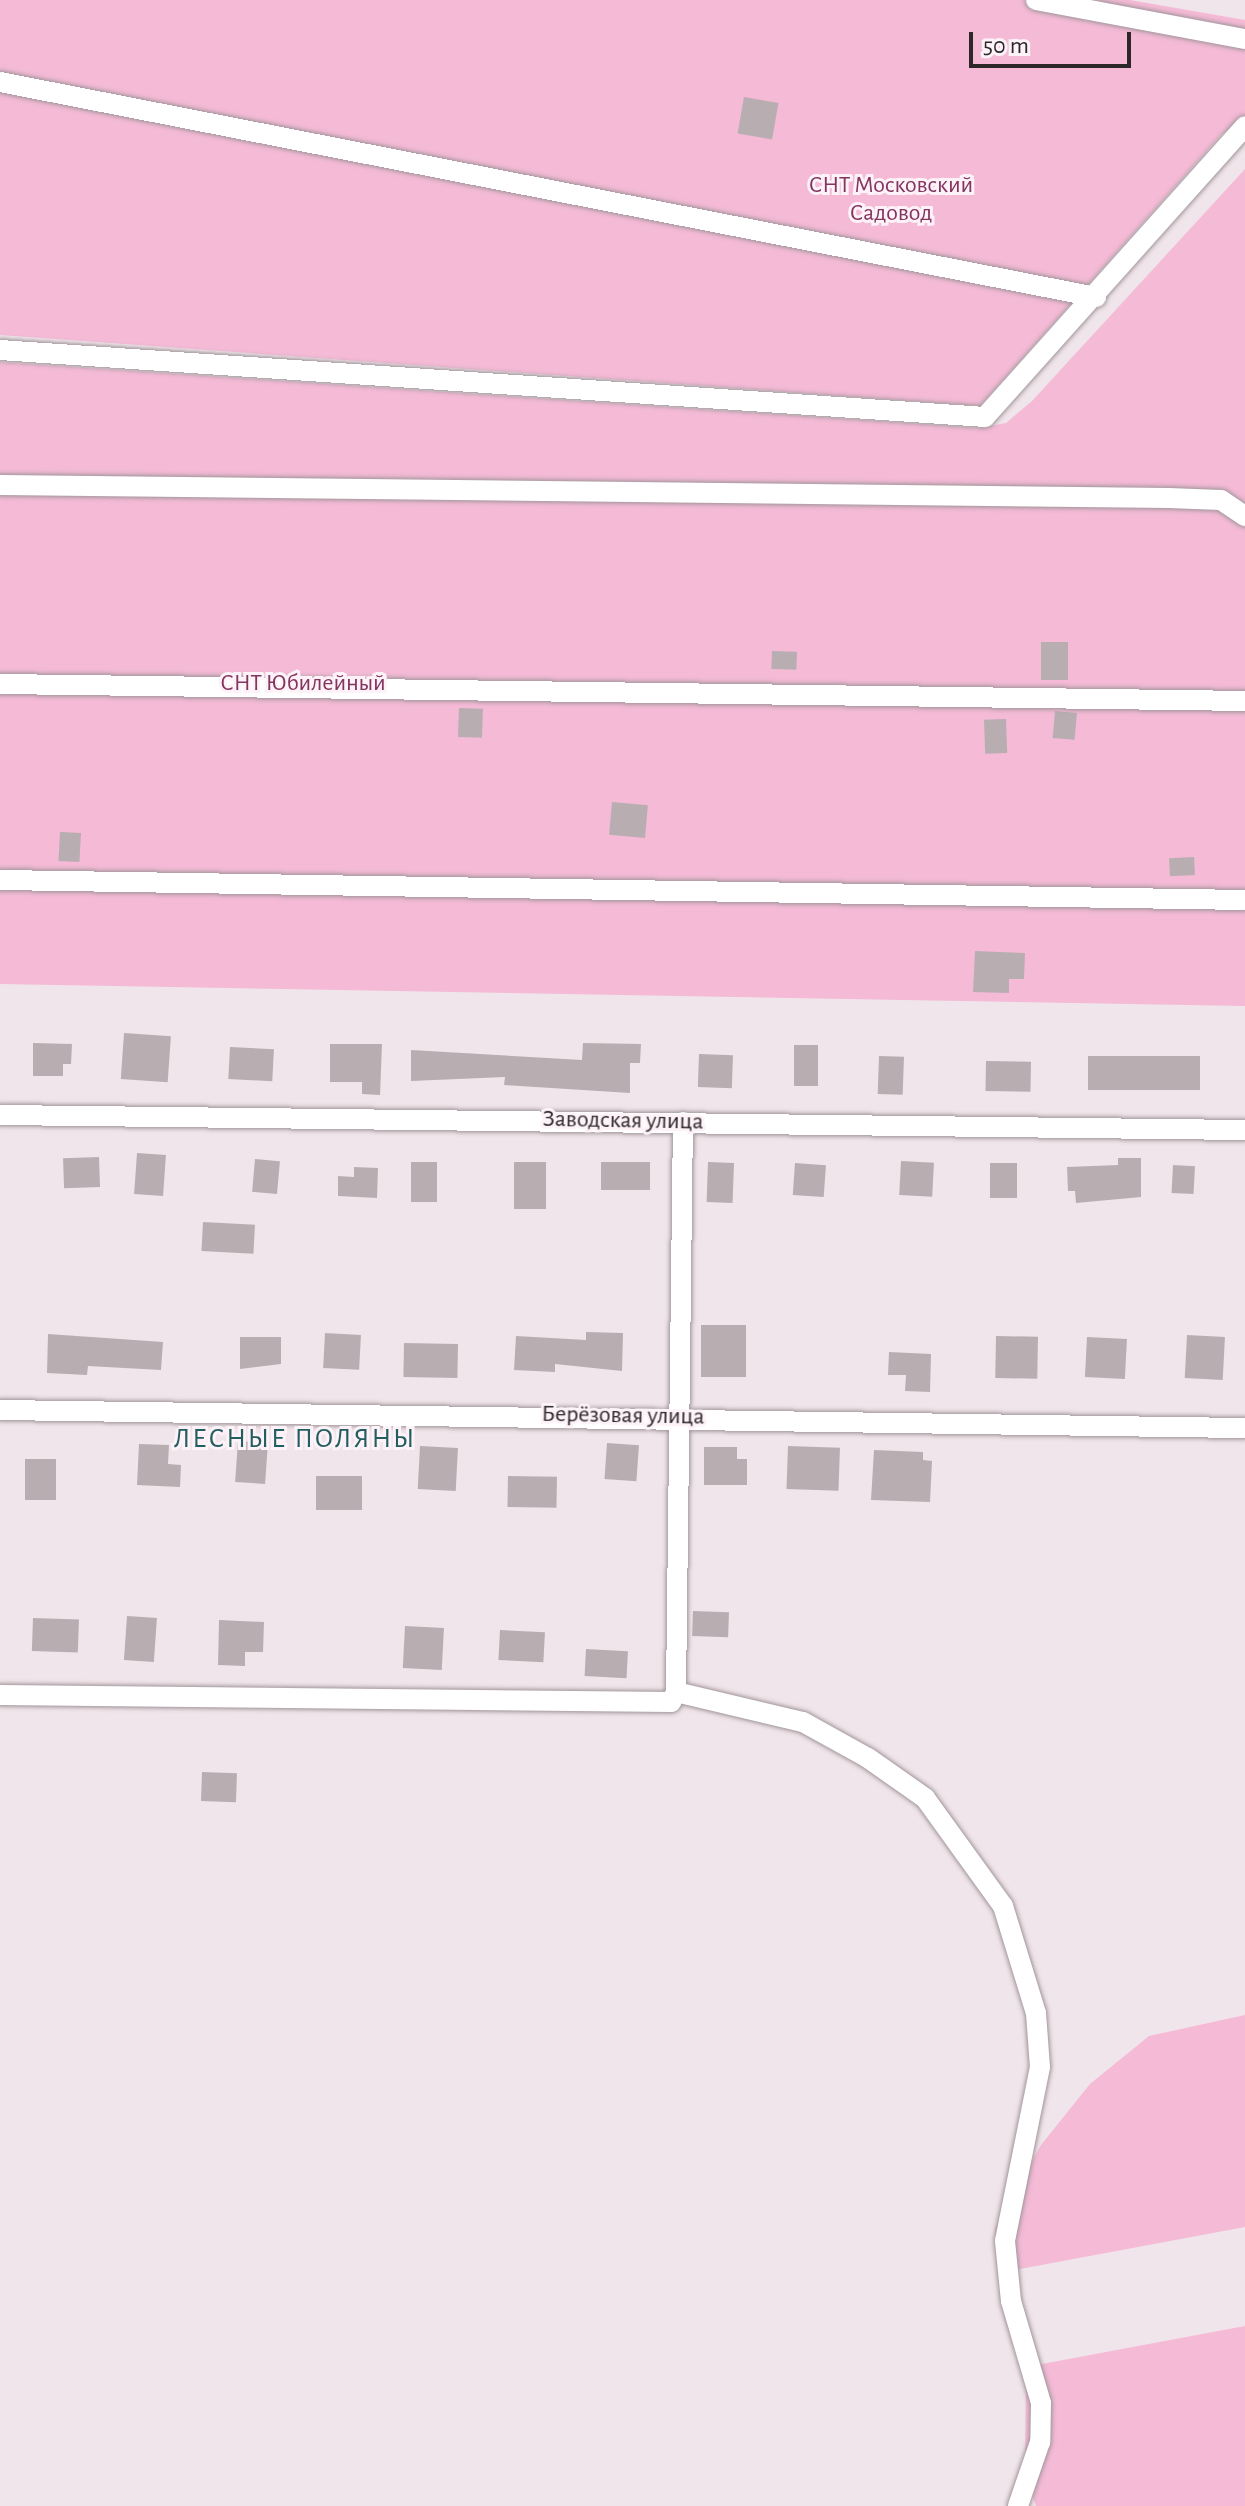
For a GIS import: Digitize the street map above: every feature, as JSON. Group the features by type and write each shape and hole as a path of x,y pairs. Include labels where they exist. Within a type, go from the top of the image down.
{"street":[{"path":"1036,0 1245,39"},
{"path":"0,82 1096,297"},
{"path":"0,350 966,418 994,414 1245,126"},
{"path":"0,485 1169,498 1221,500 1245,516"},
{"path":"0,684 1245,701"},
{"path":"0,880 1245,900"},
{"name":"Заводская улица","path":"0,1115 1245,1130"},
{"path":"0,1695 671,1702 676,1692 683,1122"},
{"name":"Берёзовая улица","path":"0,1410 679,1416 1245,1428"},
{"path":"676,1692 803,1722 868,1758 925,1798 1003,1906 1036,2013 1040,2067 1005,2241 1011,2301 1041,2403 1040,2442 1018,2506"}],"green space":[{"name":"СНТ Московский Садовод","path":"0,0 1130,0 1245,20 1245,118 1222,134 980,406 0,335"},
{"name":"СНТ Юбилейный","path":"1245,169 1245,1006 0,984 0,362 979,428 1006,423 1032,401"},
{"path":"1245,2015 1245,2227 998,2273 995,2228 1041,2145 1090,2084 1149,2036"},
{"path":"1245,2326 1245,2506 1036,2506 1025,2476 1026,2367"}],"building":[{"path":"744,97 778,103 772,140 738,133"},
{"path":"1041,642 1068,642 1068,680 1041,680"},
{"path":"772,651 797,652 796,670 771,669"},
{"path":"459,708 483,709 482,738 458,737"},
{"path":"1055,711 1077,713 1075,740 1053,738"},
{"path":"1006,719 1007,753 985,754 984,720"},
{"path":"612,802 648,805 645,838 609,835"},
{"path":"60,832 81,833 79,862 58,861"},
{"path":"1194,857 1195,875 1170,876 1169,858"},
{"path":"975,951 1025,953 1024,979 1009,979 1009,993 973,992"},
{"path":"124,1033 171,1036 168,1082 121,1079"},
{"path":"33,1043 72,1044 71,1064 63,1064 63,1076 33,1076"},
{"path":"583,1043 641,1044 640,1063 630,1063 630,1093 504,1085 505,1077 411,1081 411,1050 582,1060"},
{"path":"330,1044 382,1044 380,1095 362,1094 362,1082 330,1082"},
{"path":"794,1045 818,1045 818,1086 794,1086"},
{"path":"230,1047 274,1049 272,1081 228,1079"},
{"path":"699,1054 733,1055 732,1088 698,1087"},
{"path":"879,1056 904,1057 903,1095 878,1094"},
{"path":"1088,1056 1200,1056 1200,1090 1088,1090"},
{"path":"986,1061 1031,1062 1030,1092 985,1091"},
{"path":"137,1153 166,1155 163,1196 134,1194"},
{"path":"99,1157 100,1187 64,1188 63,1158"},
{"path":"1118,1158 1141,1158 1141,1197 1076,1203 1075,1191 1068,1191 1067,1167 1118,1165"},
{"path":"255,1159 280,1161 277,1194 252,1192"},
{"path":"901,1161 934,1163 932,1197 899,1195"},
{"path":"411,1162 437,1162 437,1202 411,1202"},
{"path":"514,1162 546,1162 546,1209 514,1209"},
{"path":"601,1162 650,1162 650,1190 601,1190"},
{"path":"708,1162 734,1163 733,1203 707,1202"},
{"path":"795,1163 826,1165 824,1197 793,1195"},
{"path":"990,1163 1017,1163 1017,1198 990,1198"},
{"path":"1173,1165 1195,1166 1194,1194 1172,1193"},
{"path":"354,1167 378,1168 377,1198 338,1196 338,1176 354,1177"},
{"path":"203,1222 255,1225 253,1254 201,1251"},
{"path":"701,1325 746,1325 746,1377 701,1377"},
{"path":"586,1332 623,1333 622,1371 555,1364 555,1372 514,1370 516,1336 586,1340"},
{"path":"325,1333 361,1335 359,1370 323,1368"},
{"path":"48,1334 163,1342 161,1370 88,1366 87,1375 47,1373"},
{"path":"1187,1335 1225,1337 1223,1380 1185,1378"},
{"path":"996,1336 1038,1337 1037,1379 995,1378"},
{"path":"240,1337 281,1337 281,1364 240,1369"},
{"path":"1087,1337 1127,1339 1125,1379 1085,1377"},
{"path":"404,1343 458,1344 457,1378 403,1377"},
{"path":"889,1352 931,1354 930,1392 905,1391 906,1375 888,1375"},
{"path":"238,1441 268,1443 265,1484 235,1482"},
{"path":"607,1443 639,1445 636,1481 604,1479"},
{"path":"139,1444 169,1445 168,1464 181,1465 180,1487 137,1485"},
{"path":"420,1446 458,1448 456,1491 418,1489"},
{"path":"788,1446 840,1448 838,1491 786,1489"},
{"path":"704,1447 737,1447 737,1459 747,1459 747,1485 704,1485"},
{"path":"874,1450 923,1452 923,1460 932,1461 930,1502 871,1500"},
{"path":"25,1459 56,1459 56,1500 25,1500"},
{"path":"316,1476 362,1476 362,1510 316,1510"},
{"path":"508,1476 557,1477 556,1508 507,1507"},
{"path":"693,1611 729,1612 728,1637 692,1636"},
{"path":"127,1616 157,1618 154,1662 124,1660"},
{"path":"33,1618 79,1620 78,1653 32,1651"},
{"path":"219,1620 264,1622 263,1652 245,1652 245,1666 218,1665"},
{"path":"405,1626 444,1628 442,1670 403,1668"},
{"path":"500,1630 545,1632 543,1662 498,1660"},
{"path":"586,1649 628,1651 627,1678 585,1676"},
{"path":"202,1772 237,1773 236,1802 201,1801"}],"district":[{"name":"ЛЕСНЫЕ ПОЛЯНЫ","path":"295,1439"}]}
